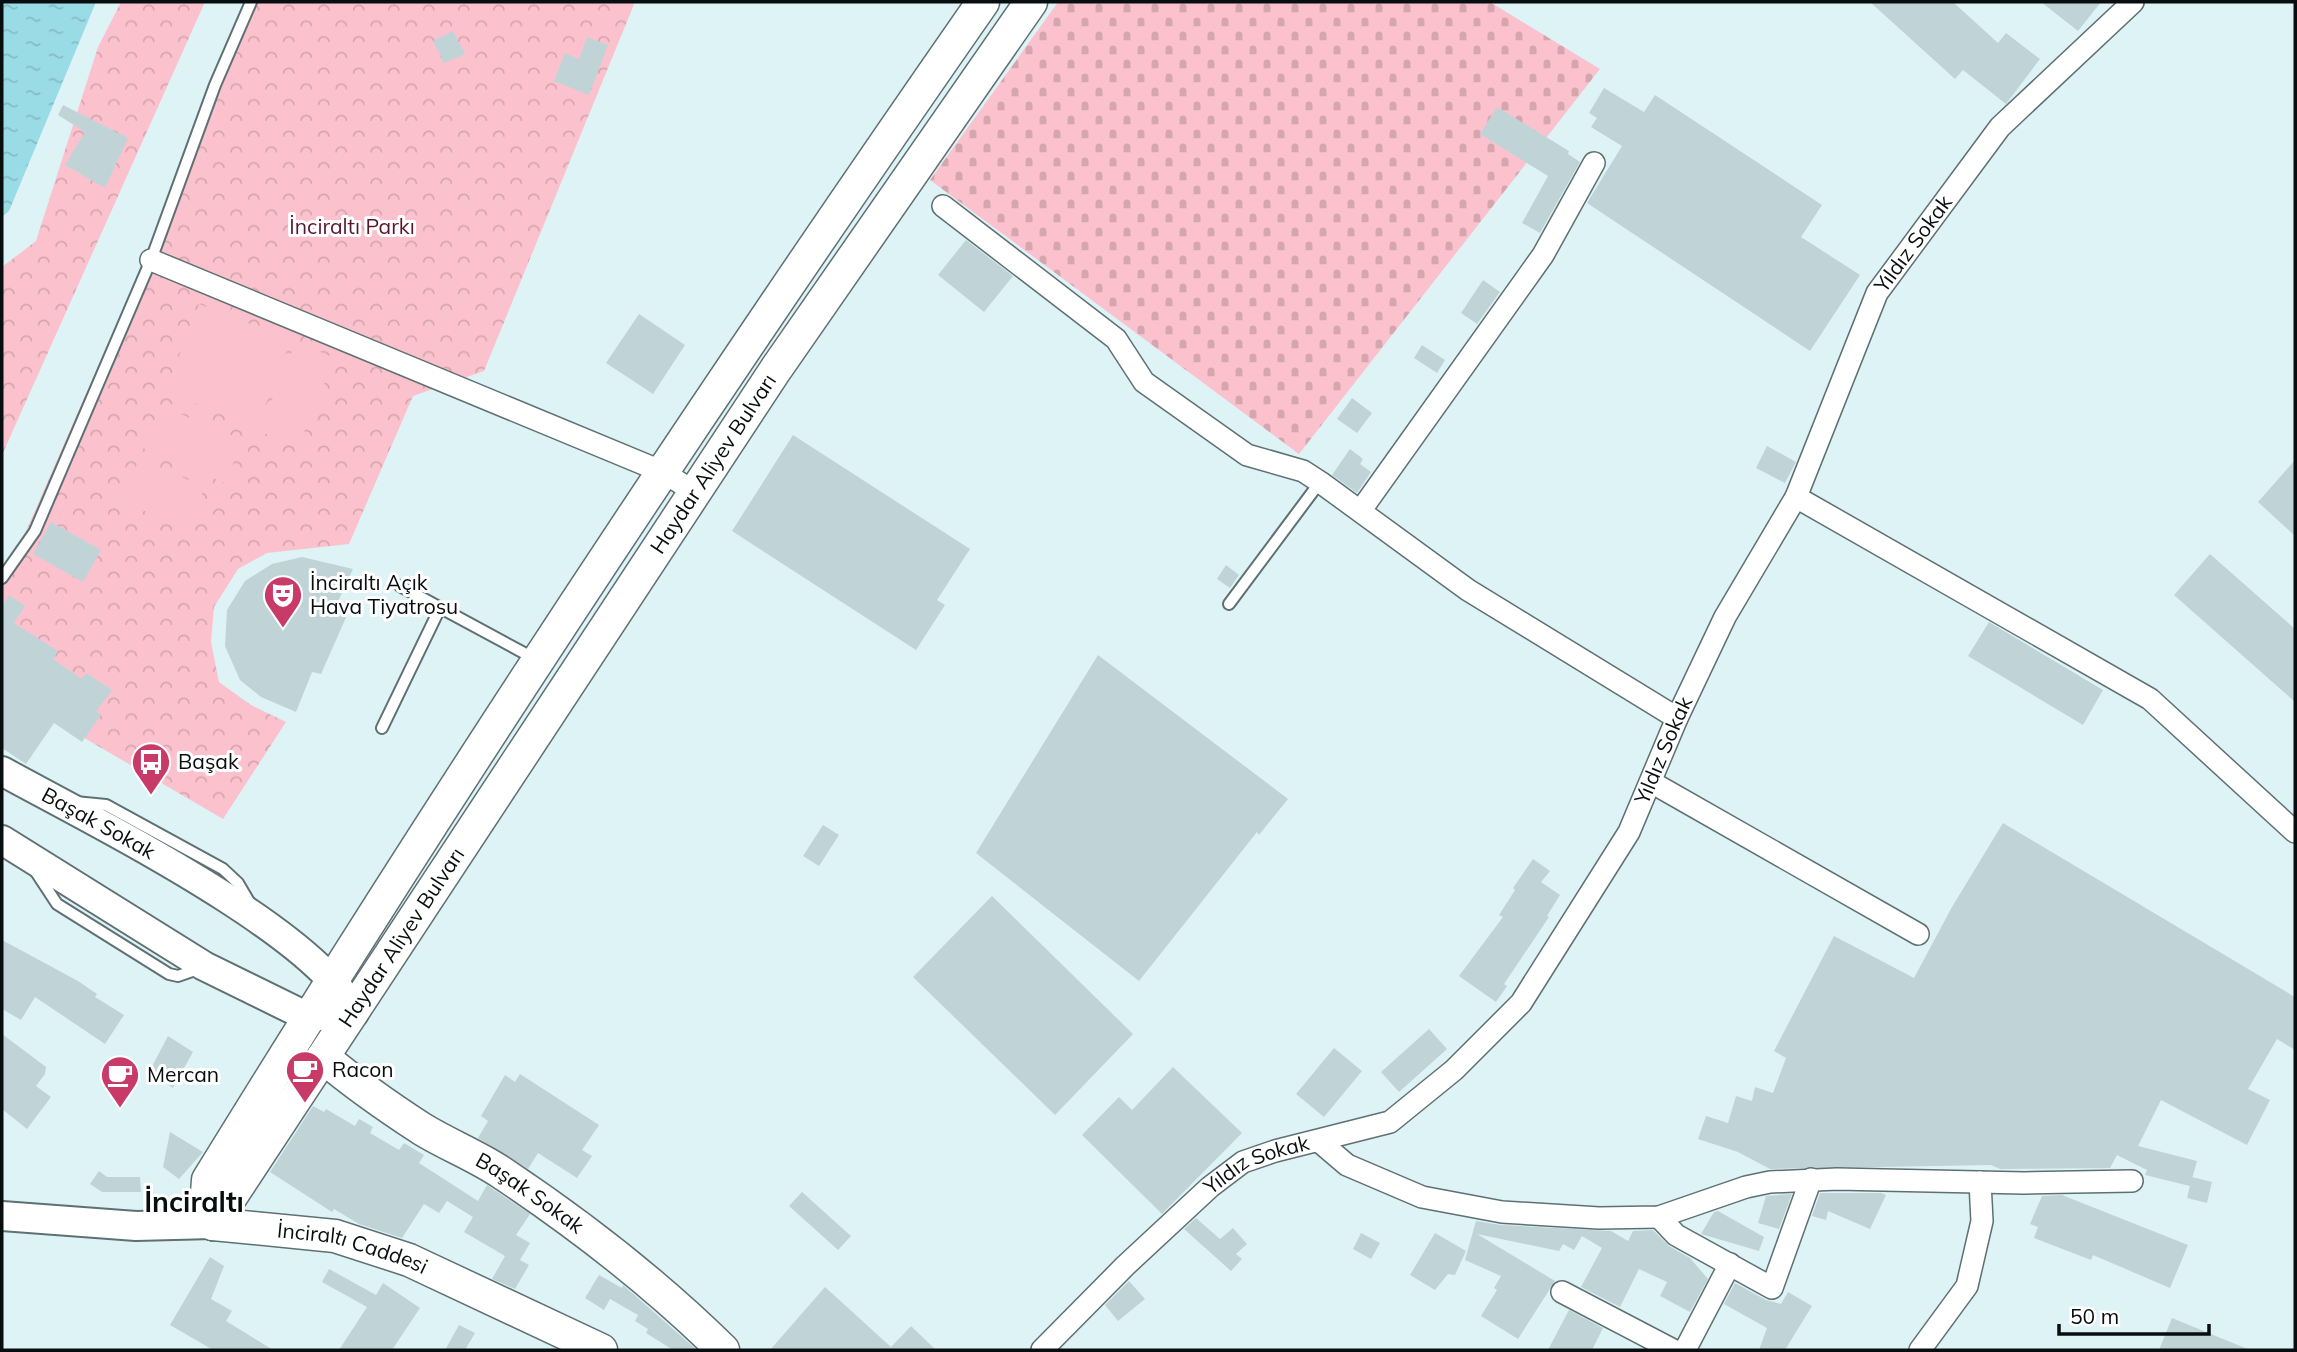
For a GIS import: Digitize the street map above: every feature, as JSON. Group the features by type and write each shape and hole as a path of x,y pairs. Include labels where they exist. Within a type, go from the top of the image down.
{"main road":[{"name":"Haydar Aliyev Bulvarı","path":"213,1224 206,1193 208,1180 308,1017 663,472 983,2"},
{"name":"Haydar Aliyev Bulvarı","path":"213,1224 776,369 1031,2"},
{"name":"Başak Sokak","path":"323,1057 350,1080 423,1129 499,1171 554,1209 682,1310 723,1350"},
{"name":"İnciraltı Caddesi","path":"213,1224 335,1236 348,1240 409,1260 601,1350"}],"street":[{"name":"Yıldız Sokak","path":"1042,1350 1125,1266 1210,1187 1243,1162 1275,1151 1320,1142 1390,1122 1454,1070 1521,1003 1629,832 1676,718 1724,617 1796,498 1877,293 2000,127 2133,2"},
{"path":"1361,510 1543,255 1594,163"},
{"path":"943,206 1116,339 1144,382 1247,455 1303,471 1320,481 1468,590 1676,718"},
{"path":"151,260 663,472 696,493"},
{"path":"1796,498 2150,699 2295,832"},
{"path":"539,661 572,681"},
{"name":"Başak Sokak","path":"2,771 260,920 334,980 354,1013"},
{"path":"1651,782 1918,934"},
{"path":"2,840 204,965 308,1017 354,1013"},
{"path":"1320,1142 1347,1165 1422,1197 1502,1212 1599,1218 1659,1217 1746,1187 1811,1180 2132,1181"},
{"path":"1659,1217 1676,1235 1772,1288 1811,1180"},
{"path":"1920,1350 1967,1286 1982,1221 1980,1182"},
{"name":"İnciraltı Caddesi","path":"2,1216 136,1226 213,1224"},
{"path":"1685,1350 1730,1264"},
{"path":"1562,1292 1672,1350"}],"lane":[{"path":"2,578 35,531 151,260 215,85 251,2"},
{"path":"1230,604 1320,481"},
{"path":"400,586 539,661"},
{"path":"382,728 440,608"}],"green space":[{"path":"121,2 205,2 2,455 2,267 36,241 98,47"},
{"name":"İnciraltı Parkı","path":"257,2 635,2 484,371 413,396 349,544 267,553 238,569 214,607 211,642 219,682 251,705 286,722 223,819 2,690 2,586"},
{"path":"1058,2 1490,2 1600,69 1299,454 930,180"},
{"path":"199,304 291,340 257,427 165,392"},
{"path":"296,342 335,358 298,447 259,431"},
{"path":"161,406 243,440 225,483 143,448"},
{"path":"139,459 205,487 187,529 121,501"}],"water":[{"path":"2,2 96,2 9,211 2,217"}],"building":[{"path":"1870,2 1953,2 1998,43 2006,33 2040,59 2006,104 1963,70 1955,79"},
{"path":"2041,2 2101,2 2078,31"},
{"path":"453,31 465,54 444,63 433,41"},
{"path":"587,37 608,45 589,95 554,81 565,53 579,59"},
{"path":"1604,88 1644,112 1655,95 1822,205 1801,237 1860,275 1810,351 1587,203 1622,146 1591,127 1597,118 1589,113"},
{"path":"63,105 128,138 105,188 65,165 85,132 58,115"},
{"path":"1497,107 1569,151 1568,154 1580,162 1540,233 1522,223 1548,176 1480,134"},
{"path":"966,240 1013,276 984,312 938,275"},
{"path":"1483,280 1500,292 1477,324 1461,313"},
{"path":"639,314 685,345 653,394 606,363"},
{"path":"1422,345 1445,360 1437,373 1414,358"},
{"path":"1352,398 1372,413 1357,433 1337,419"},
{"path":"793,435 970,549 937,600 945,605 916,650 732,531"},
{"path":"1767,446 1796,462 1785,483 1756,468"},
{"path":"1350,449 1363,459 1360,464 1371,472 1357,493 1332,475"},
{"path":"2295,460 2295,536 2258,502"},
{"path":"51,522 101,550 83,582 33,554"},
{"path":"2210,554 2295,629 2295,702 2174,595"},
{"name":"İnciraltı Açık Hava Tiyatrosu","path":"302,557 353,569 335,608 348,613 321,674 312,672 296,712 261,697 240,680 225,646 227,610 245,581 272,564"},
{"path":"1226,565 1239,575 1230,588 1217,579"},
{"path":"9,595 25,606 14,623 58,651 53,659 82,679 86,673 112,690 96,712 101,715 82,742 54,723 26,764 2,748 2,606"},
{"path":"1989,622 2103,690 2083,725 1968,656"},
{"path":"1098,655 1288,799 1259,835 1257,832 1139,981 976,853"},
{"path":"2003,823 2295,997 2295,1050 2277,1039 2248,1089 2270,1100 2247,1145 2161,1100 2138,1146 2197,1161 2190,1186 2145,1175 2147,1170 2117,1155 2110,1168 2000,1169 1991,1165 1770,1169 1738,1152 1698,1139 1706,1116 1728,1123 1736,1096 1752,1101 1755,1087 1773,1093 1786,1058 1774,1051 1834,936 1914,978 1952,907"},
{"path":"823,825 839,835 819,866 803,856"},
{"path":"1533,859 1550,871 1541,882 1560,895 1547,916 1549,917 1504,984 1507,986 1496,1002 1459,976 1503,917 1499,915"},
{"path":"992,896 1133,1034 1055,1115 913,977"},
{"path":"2,940 78,981 97,994 95,997 124,1015 105,1044 35,997 21,1020 2,1009"},
{"path":"1429,1029 1447,1049 1399,1092 1381,1072"},
{"path":"2,1034 46,1067 45,1074 36,1086 51,1097 27,1129 2,1109"},
{"path":"168,1036 193,1052 173,1088 149,1072"},
{"path":"1334,1048 1362,1071 1324,1117 1296,1094"},
{"path":"1173,1067 1242,1133 1162,1214 1082,1135 1119,1097 1132,1110"},
{"path":"520,1074 599,1125 582,1150 592,1156 577,1178 538,1153 528,1169 478,1138 488,1121 481,1116 505,1075 515,1082"},
{"path":"313,1106 324,1112 326,1109 355,1126 359,1119 373,1127 370,1133 399,1150 404,1143 424,1155 419,1163 478,1201 487,1185 530,1214 516,1235 530,1243 520,1260 529,1265 515,1289 492,1279 505,1256 464,1232 473,1217 447,1201 439,1213 424,1204 402,1238 359,1224 334,1209 332,1212 270,1172"},
{"path":"170,1132 203,1152 179,1179 163,1167"},
{"path":"99,1171 107,1177 140,1177 141,1192 102,1192 90,1184"},
{"path":"2192,1177 2212,1182 2207,1203 2187,1198"},
{"path":"802,1192 851,1236 838,1250 789,1206"},
{"path":"1820,1193 1886,1195 1870,1229 1828,1211 1826,1220 1812,1216"},
{"path":"1792,1194 1779,1229 1758,1223 1766,1196"},
{"path":"2062,1195 2188,1245 2170,1288 2093,1255 2091,1260 2034,1238 2038,1227 2030,1224 2042,1196"},
{"path":"1718,1211 1764,1237 1759,1251 1701,1234 1714,1212"},
{"path":"1196,1218 1220,1239 1233,1228 1247,1244 1236,1254 1242,1259 1231,1271 1184,1229"},
{"path":"1476,1221 1501,1225 1611,1231 1628,1241 1633,1231 1653,1230 1669,1246 1690,1258 1708,1279 1690,1312 1660,1296 1667,1282 1639,1269 1620,1307 1581,1287 1602,1248 1582,1236 1574,1250 1563,1244 1559,1251 1477,1234 1555,1281 1518,1339 1481,1316 1497,1290 1494,1288 1501,1276 1465,1260"},
{"path":"1361,1233 1380,1243 1371,1259 1353,1249"},
{"path":"1435,1233 1466,1251 1455,1275 1448,1274 1435,1290 1410,1275"},
{"path":"210,1257 224,1266 211,1299 232,1311 226,1321 273,1350 213,1350 170,1325"},
{"path":"329,1269 376,1295 383,1283 420,1308 392,1350 339,1350 367,1307 322,1282"},
{"path":"599,1275 622,1288 623,1285 697,1350 673,1350 646,1333 648,1329 635,1321 638,1315 610,1299 604,1310 585,1298"},
{"path":"1129,1281 1145,1299 1118,1321 1105,1305"},
{"path":"1735,1283 1766,1300 1781,1304 1788,1292 1812,1306 1785,1350 1759,1350 1767,1328 1724,1304"},
{"path":"825,1287 891,1347 911,1326 936,1350 770,1350"},
{"path":"1569,1310 1603,1328 1592,1350 1548,1350"},
{"path":"2172,1318 2250,1350 2159,1350"},
{"path":"459,1325 475,1333 465,1350 445,1350"}],"place":[{"name":"İnciraltı Açık Hava Tiyatrosu","path":"283,629"},
{"name":"Başak","path":"151,796"},
{"name":"Racon","path":"305,1104"},
{"name":"Mercan","path":"120,1109"}],"district":[{"name":"İnciraltı","path":"194,1202"}]}
